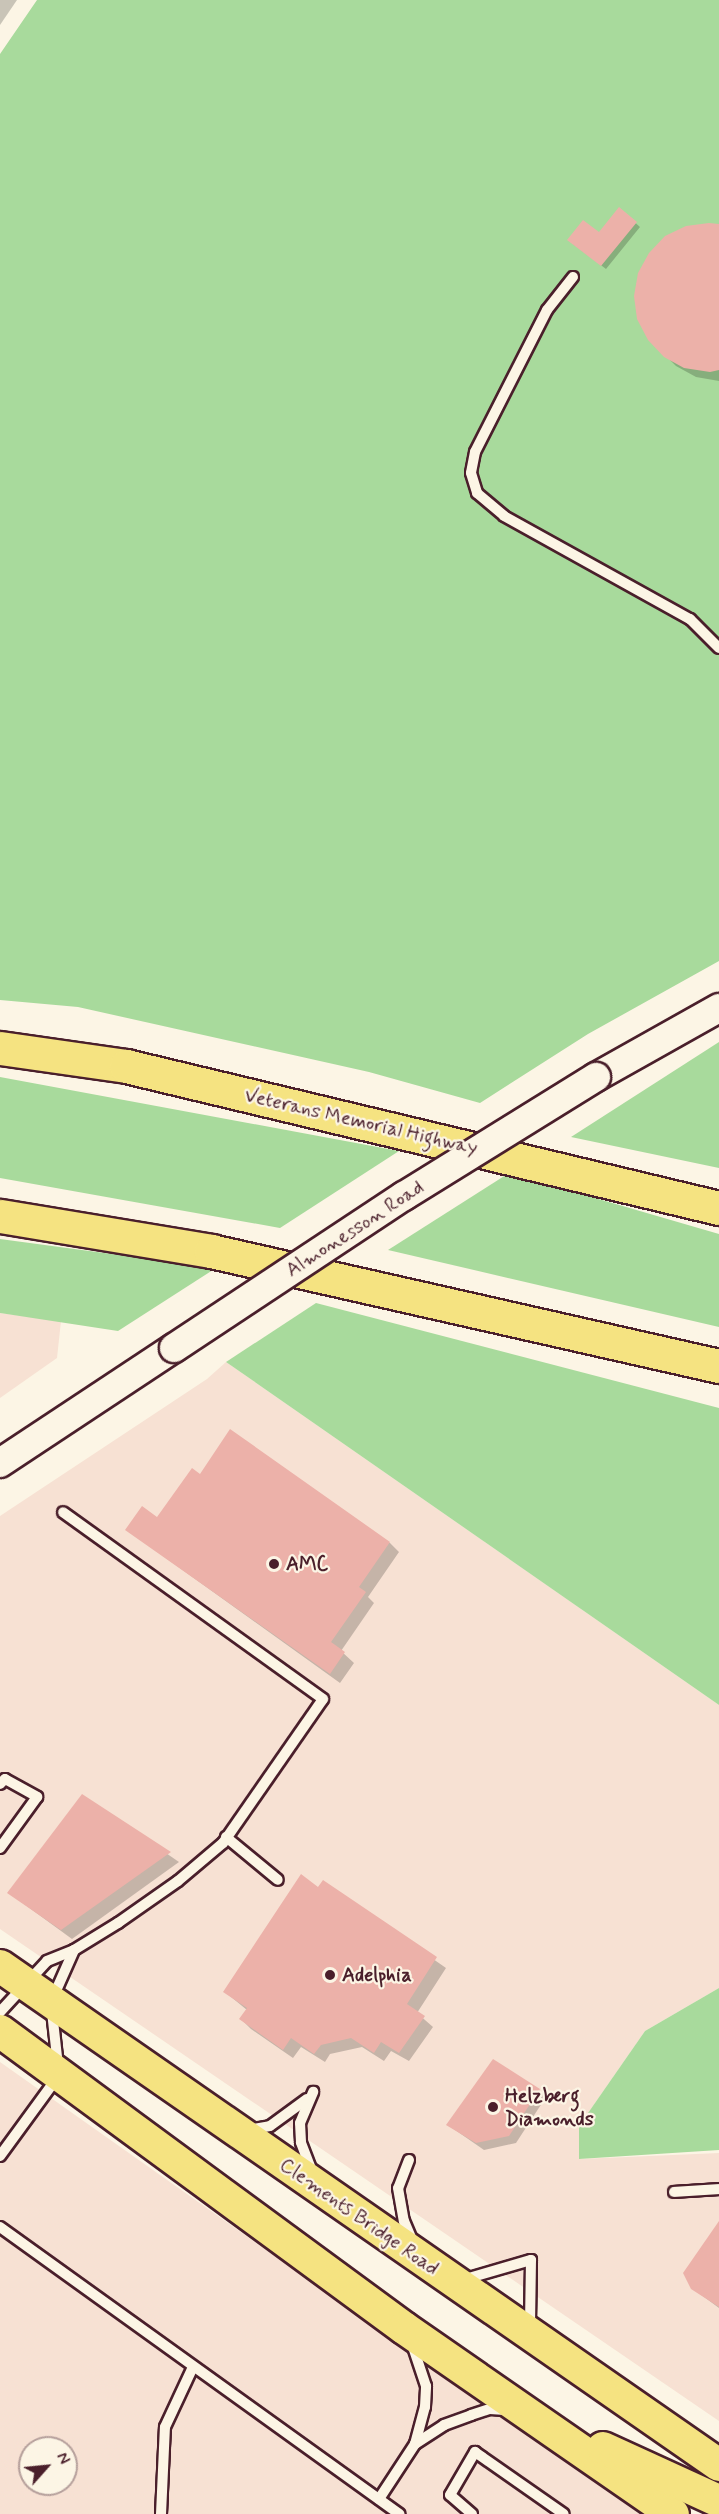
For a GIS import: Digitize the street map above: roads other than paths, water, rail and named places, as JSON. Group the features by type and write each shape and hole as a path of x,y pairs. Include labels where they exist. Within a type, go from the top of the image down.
{"highway":[{"name":"Veterans Memorial Highway","path":"0,1048 126,1066 719,1208"},
{"path":"0,1216 212,1251 719,1366"}],"main road":[{"name":"Almonesson Road","path":"0,1464 404,1196 596,1077 719,1008"},
{"name":"Clements Bridge Road","path":"0,1966 719,2465"},
{"path":"0,2031 404,2328 522,2412 673,2514"},
{"path":"522,2412 719,2501"}],"lane":[{"path":"573,277 547,310 475,452 471,473 477,493 504,516 690,619 719,648"},
{"path":"0,2012 47,1961 74,1950 178,1881 226,1837 323,1699 63,1512"},
{"path":"0,1784 5,1779 37,1797 0,1848"},
{"path":"226,1837 278,1880"},
{"path":"0,2156 59,2075 51,2002 74,1950"},
{"path":"237,2132 270,2126 313,2092 300,2124 301,2142 319,2189"},
{"path":"409,2160 398,2188 404,2220 423,2261"},
{"path":"674,2192 719,2189"},
{"path":"0,2227 400,2514"},
{"path":"453,2282 531,2260 531,2336"},
{"path":"379,2499 415,2444 425,2407 426,2385 420,2360 404,2328"},
{"path":"161,2514 165,2427 193,2367"},
{"path":"415,2444 444,2425 490,2409 522,2412"},
{"path":"472,2514 450,2494 475,2452 564,2514"}],"place":[{"name":"AMC","path":"274,1564"},
{"name":"Adelphia","path":"330,1975"},
{"name":"Helzberg Diamonds","path":"493,2107"}]}
